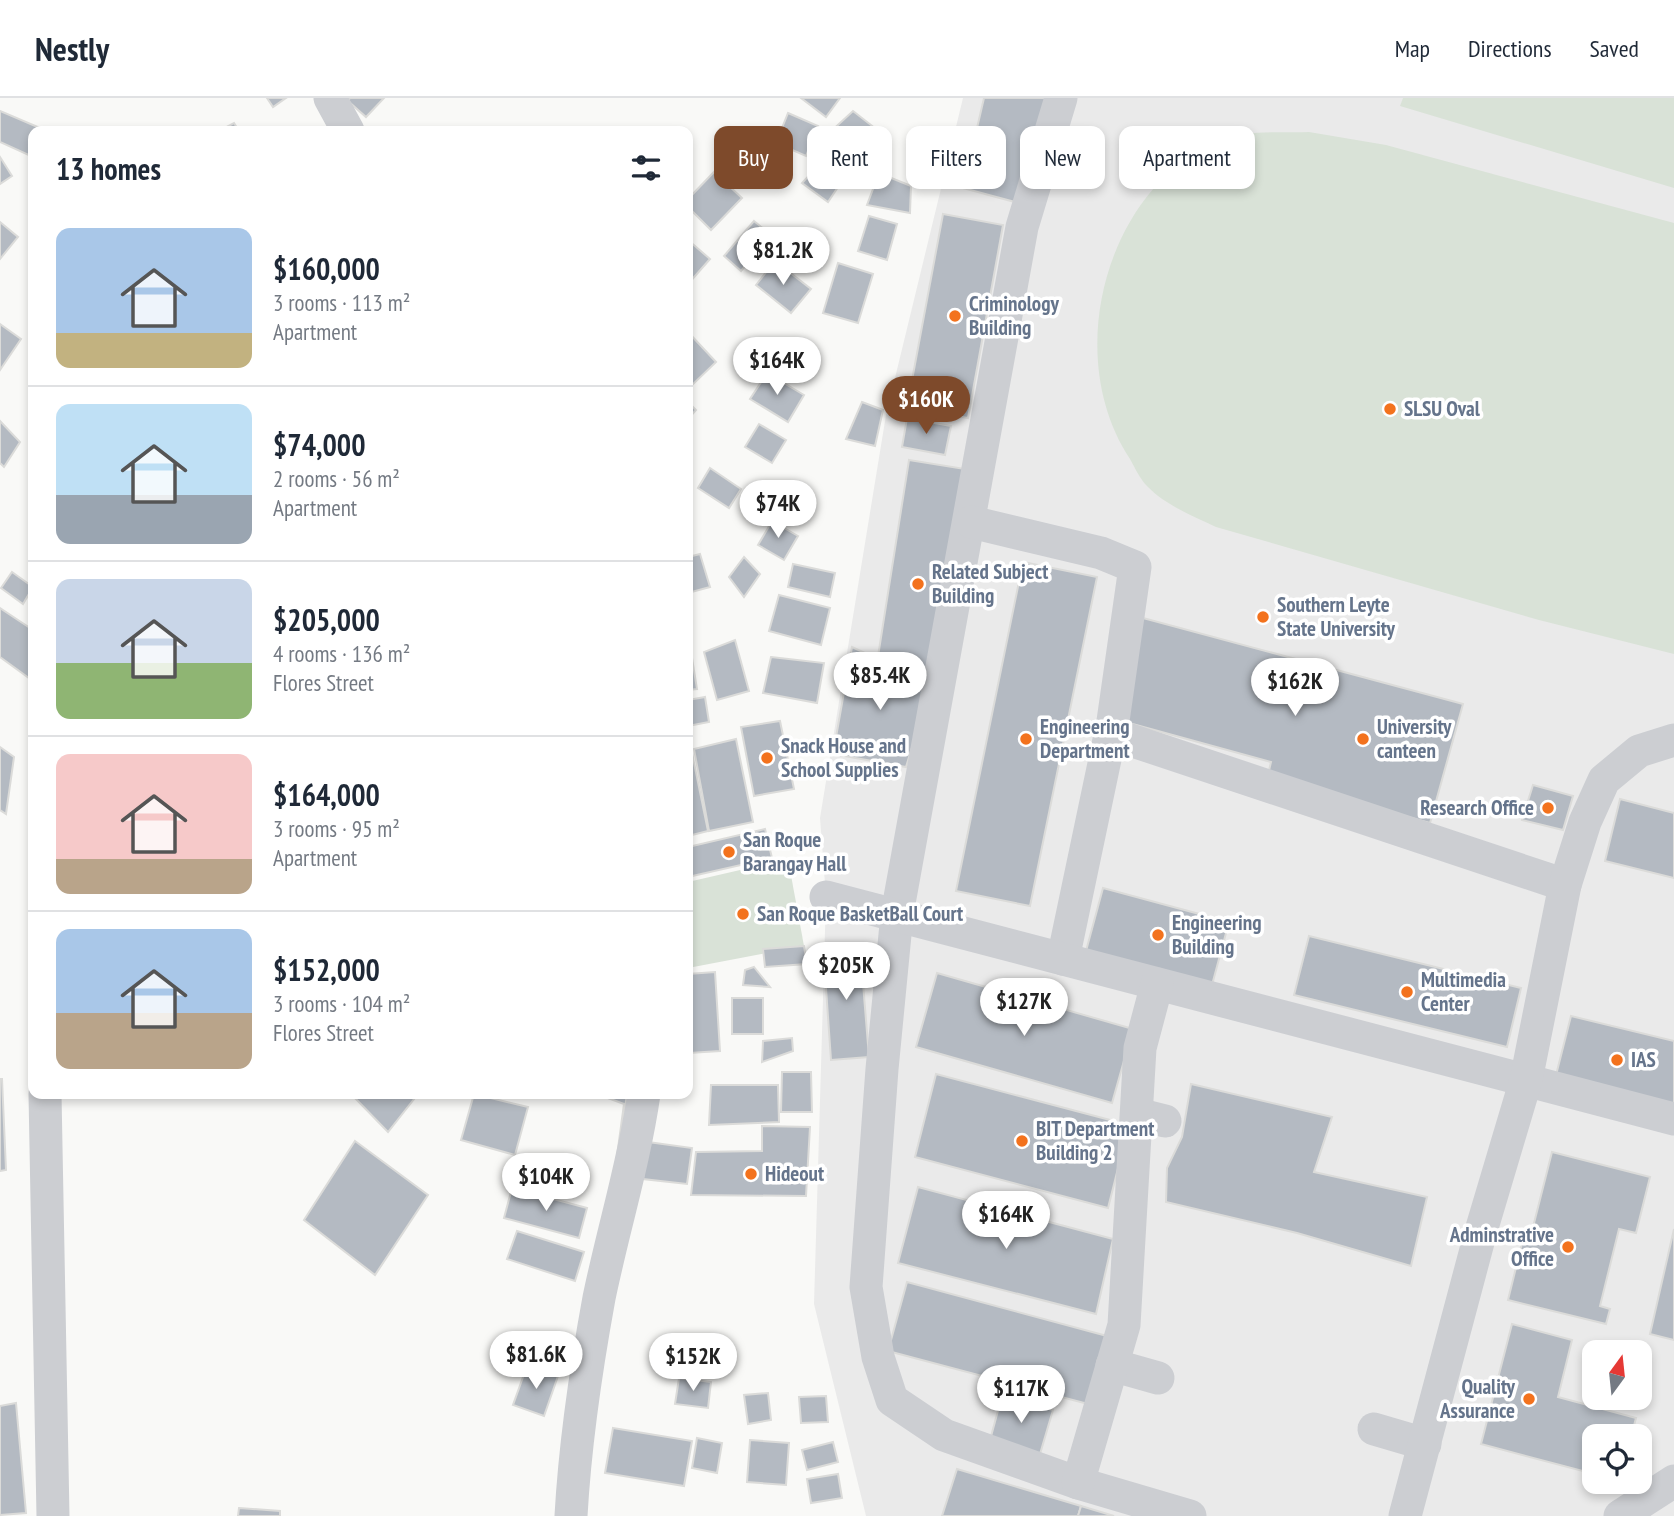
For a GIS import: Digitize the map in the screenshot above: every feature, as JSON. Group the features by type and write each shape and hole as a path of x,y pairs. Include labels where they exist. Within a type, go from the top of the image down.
{"street":[{"path":"330,98 345,126"},
{"path":"1062,98 1022,227 971,522 897,914 879,1096 866,1287 878,1357 892,1400 944,1435 1078,1483 1189,1516"},
{"path":"971,522 1101,553 1135,567 1109,733 1063,959"},
{"path":"1109,733 1564,885"},
{"path":"1405,1516 1480,1231 1526,1080 1564,885 1585,822 1604,780 1639,751 1674,740"},
{"path":"825,897 1674,1119"},
{"path":"1078,1483 1124,1325 1151,1117 1140,1048 1157,984"},
{"path":"45,1099 53,1516"},
{"path":"571,1516 573,1479 599,1298 643,1099"},
{"path":"1112,1365 1158,1378"},
{"path":"1374,1429 1425,1444"},
{"path":"1620,1516 1674,1481"}],"shaded area":[{"name":"Southern Leyte State University","path":"963,98 1674,98 1674,1516 866,1516 814,1304 826,897 820,818 886,415 941,189 1006,189 1006,126 956,126"},
{"path":"1403,98 1674,98 1674,188 1400,106"},
{"name":"SLSU Oval","path":"1309,132 1386,145 1674,223 1674,654 1539,620 1216,527 1171,504 1154,493 1142,480 1110,419 1099,374 1098,328 1105,282 1121,239 1145,200 1155,189 1255,189 1255,133"},
{"name":"San Roque BasketBall Court","path":"788,859 804,946 693,967 693,881"}],"building":[{"path":"267,98 286,98 273,107"},
{"path":"350,98 384,98 366,117 348,101"},
{"path":"801,98 840,98 826,117"},
{"path":"984,98 1051,98 1044,126 1020,126 1020,189 1030,189 1026,205 967,189 1006,189 1006,126 977,126"},
{"path":"0,111 35,126 28,126 28,155 0,142"},
{"path":"853,111 872,126 837,126"},
{"path":"788,113 818,126 807,126 806,156 793,150 793,126 783,126"},
{"path":"0,157 12,176 0,184"},
{"path":"714,172 714,189 732,189 742,198 711,230 693,212 693,194"},
{"path":"892,178 906,184 906,189 911,189 910,213 867,205 873,189 892,189"},
{"path":"810,189 837,189 828,202"},
{"name":"Criminology Building","path":"943,214 1003,225 968,418 907,407"},
{"path":"869,216 897,224 887,260 858,251"},
{"path":"754,221 771,235 741,271 724,256"},
{"path":"0,222 18,237 0,259"},
{"path":"693,244 710,259 693,278"},
{"path":"775,261 811,289 791,313 756,285"},
{"path":"838,263 873,274 858,323 823,313"},
{"path":"0,324 21,339 0,370"},
{"path":"693,337 716,362 693,384"},
{"path":"767,373 804,395 788,422 750,399"},
{"path":"862,402 883,410 875,446 846,439"},
{"path":"907,418 951,426 945,455 902,447"},
{"path":"0,421 20,442 4,467 0,463"},
{"path":"759,424 786,440 772,463 745,447"},
{"name":"Related Subject Building","path":"909,460 965,469 933,679 876,669"},
{"path":"710,468 741,489 729,508 698,488"},
{"path":"772,521 798,536 784,560 758,545"},
{"path":"700,554 710,587 693,592 693,556"},
{"path":"744,557 760,574 744,597 729,577"},
{"name":"Engineering Department","path":"1023,562 1097,577 1030,906 956,891"},
{"path":"793,564 835,573 830,597 788,587"},
{"path":"12,572 28,583 28,596 23,604 1,588"},
{"path":"779,595 830,608 821,645 769,631"},
{"path":"0,608 28,627 28,677 0,657"},
{"path":"1143,618 1463,704 1430,823 1267,779 1271,762 1118,720"},
{"path":"735,640 749,691 717,700 704,652"},
{"path":"852,647 878,659 876,669 933,679 906,767 833,754"},
{"path":"771,657 824,663 817,703 763,693"},
{"path":"693,664 697,689 693,689"},
{"path":"705,697 709,722 693,725 693,699"},
{"name":"Snack House and School Supplies","path":"780,721 794,789 754,796 741,727"},
{"path":"736,739 753,822 709,831 694,749"},
{"path":"0,747 14,757 6,814 0,810"},
{"path":"693,758 708,831 693,835"},
{"name":"Research Office","path":"1533,785 1573,796 1563,830 1522,820"},
{"path":"1620,799 1674,813 1674,878 1605,861"},
{"name":"San Roque Barangay Hall","path":"765,829 772,858 693,876 693,846"},
{"name":"Engineering Building","path":"1103,888 1229,922 1212,985 1086,951"},
{"name":"Multimedia Center","path":"1309,936 1521,988 1507,1047 1294,995"},
{"path":"823,945 860,946 869,1057 831,1060"},
{"path":"804,946 807,964 765,967 763,949"},
{"path":"754,967 770,987 743,985 745,970"},
{"path":"715,972 720,1051 693,1053 693,974"},
{"path":"937,973 1133,1029 1112,1103 916,1047"},
{"path":"732,998 763,998 763,1034 732,1034"},
{"name":"IAS","path":"1571,1016 1674,1041 1674,1109 1555,1079"},
{"path":"792,1038 793,1051 762,1062 763,1041"},
{"path":"782,1072 811,1072 812,1112 781,1112"},
{"name":"BIT Department Building 2","path":"936,1074 1129,1125 1108,1208 915,1157"},
{"path":"0,1079 6,1170 0,1171"},
{"path":"1191,1084 1332,1117 1314,1172 1427,1197 1411,1266 1297,1233 1166,1202 1167,1168 1182,1137"},
{"path":"711,1085 778,1085 779,1122 709,1125"},
{"path":"356,1099 414,1099 388,1132"},
{"path":"473,1099 495,1099 528,1107 515,1155 461,1140"},
{"path":"610,1099 626,1099 585,1394 624,1104"},
{"name":"Hideout","path":"762,1126 810,1127 806,1196 691,1195 696,1152 762,1151"},
{"path":"355,1141 428,1195 375,1275 304,1220"},
{"path":"648,1142 692,1148 687,1184 643,1179"},
{"name":"Adminstrative Office","path":"1552,1152 1650,1177 1636,1233 1619,1229 1600,1306 1610,1309 1606,1324 1508,1300 1524,1235 1531,1235"},
{"path":"918,1187 1113,1239 1096,1314 898,1263"},
{"path":"512,1188 587,1208 579,1238 504,1218"},
{"path":"1674,1229 1674,1340 1650,1334"},
{"path":"517,1231 584,1252 575,1281 507,1259"},
{"path":"907,1282 1107,1336 1088,1404 888,1351"},
{"name":"Quality Assurance","path":"1512,1324 1572,1340 1558,1397 1582,1403 1582,1410 1606,1410 1636,1418 1634,1424 1582,1424 1582,1471 1481,1444"},
{"path":"527,1366 558,1376 544,1416 513,1405"},
{"path":"679,1378 711,1382 708,1408 675,1404"},
{"path":"768,1393 771,1420 748,1424 744,1395"},
{"path":"826,1396 828,1422 801,1423 799,1397"},
{"path":"1002,1396 1053,1410 1040,1454 990,1440"},
{"path":"16,1403 26,1513 0,1515 0,1406"},
{"path":"613,1428 692,1441 684,1486 605,1473"},
{"path":"697,1438 722,1443 717,1473 692,1468"},
{"path":"750,1440 789,1443 786,1485 747,1482"},
{"path":"833,1442 838,1462 807,1470 802,1450"},
{"path":"957,1469 1081,1506 1078,1516 942,1516"},
{"path":"838,1474 842,1498 811,1503 807,1479"},
{"path":"1081,1506 1114,1516 1078,1516"},
{"path":"239,1508 280,1511 280,1516 238,1516"}],"place":[{"name":"Criminology Building","path":"955,316"},
{"name":"SLSU Oval","path":"1390,409"},
{"name":"Related Subject Building","path":"918,584"},
{"name":"Southern Leyte State University","path":"1263,617"},
{"name":"Engineering Department","path":"1026,739"},
{"name":"University canteen","path":"1363,739"},
{"name":"Snack House and School Supplies","path":"767,758"},
{"name":"Research Office","path":"1548,808"},
{"name":"San Roque Barangay Hall","path":"729,852"},
{"name":"San Roque BasketBall Court","path":"743,914"},
{"name":"Engineering Building","path":"1158,935"},
{"name":"Multimedia Center","path":"1407,992"},
{"name":"IAS","path":"1617,1060"},
{"name":"BIT Department Building 2","path":"1022,1141"},
{"name":"Hideout","path":"751,1174"},
{"name":"Adminstrative Office","path":"1568,1247"},
{"name":"Quality Assurance","path":"1529,1399"}]}
